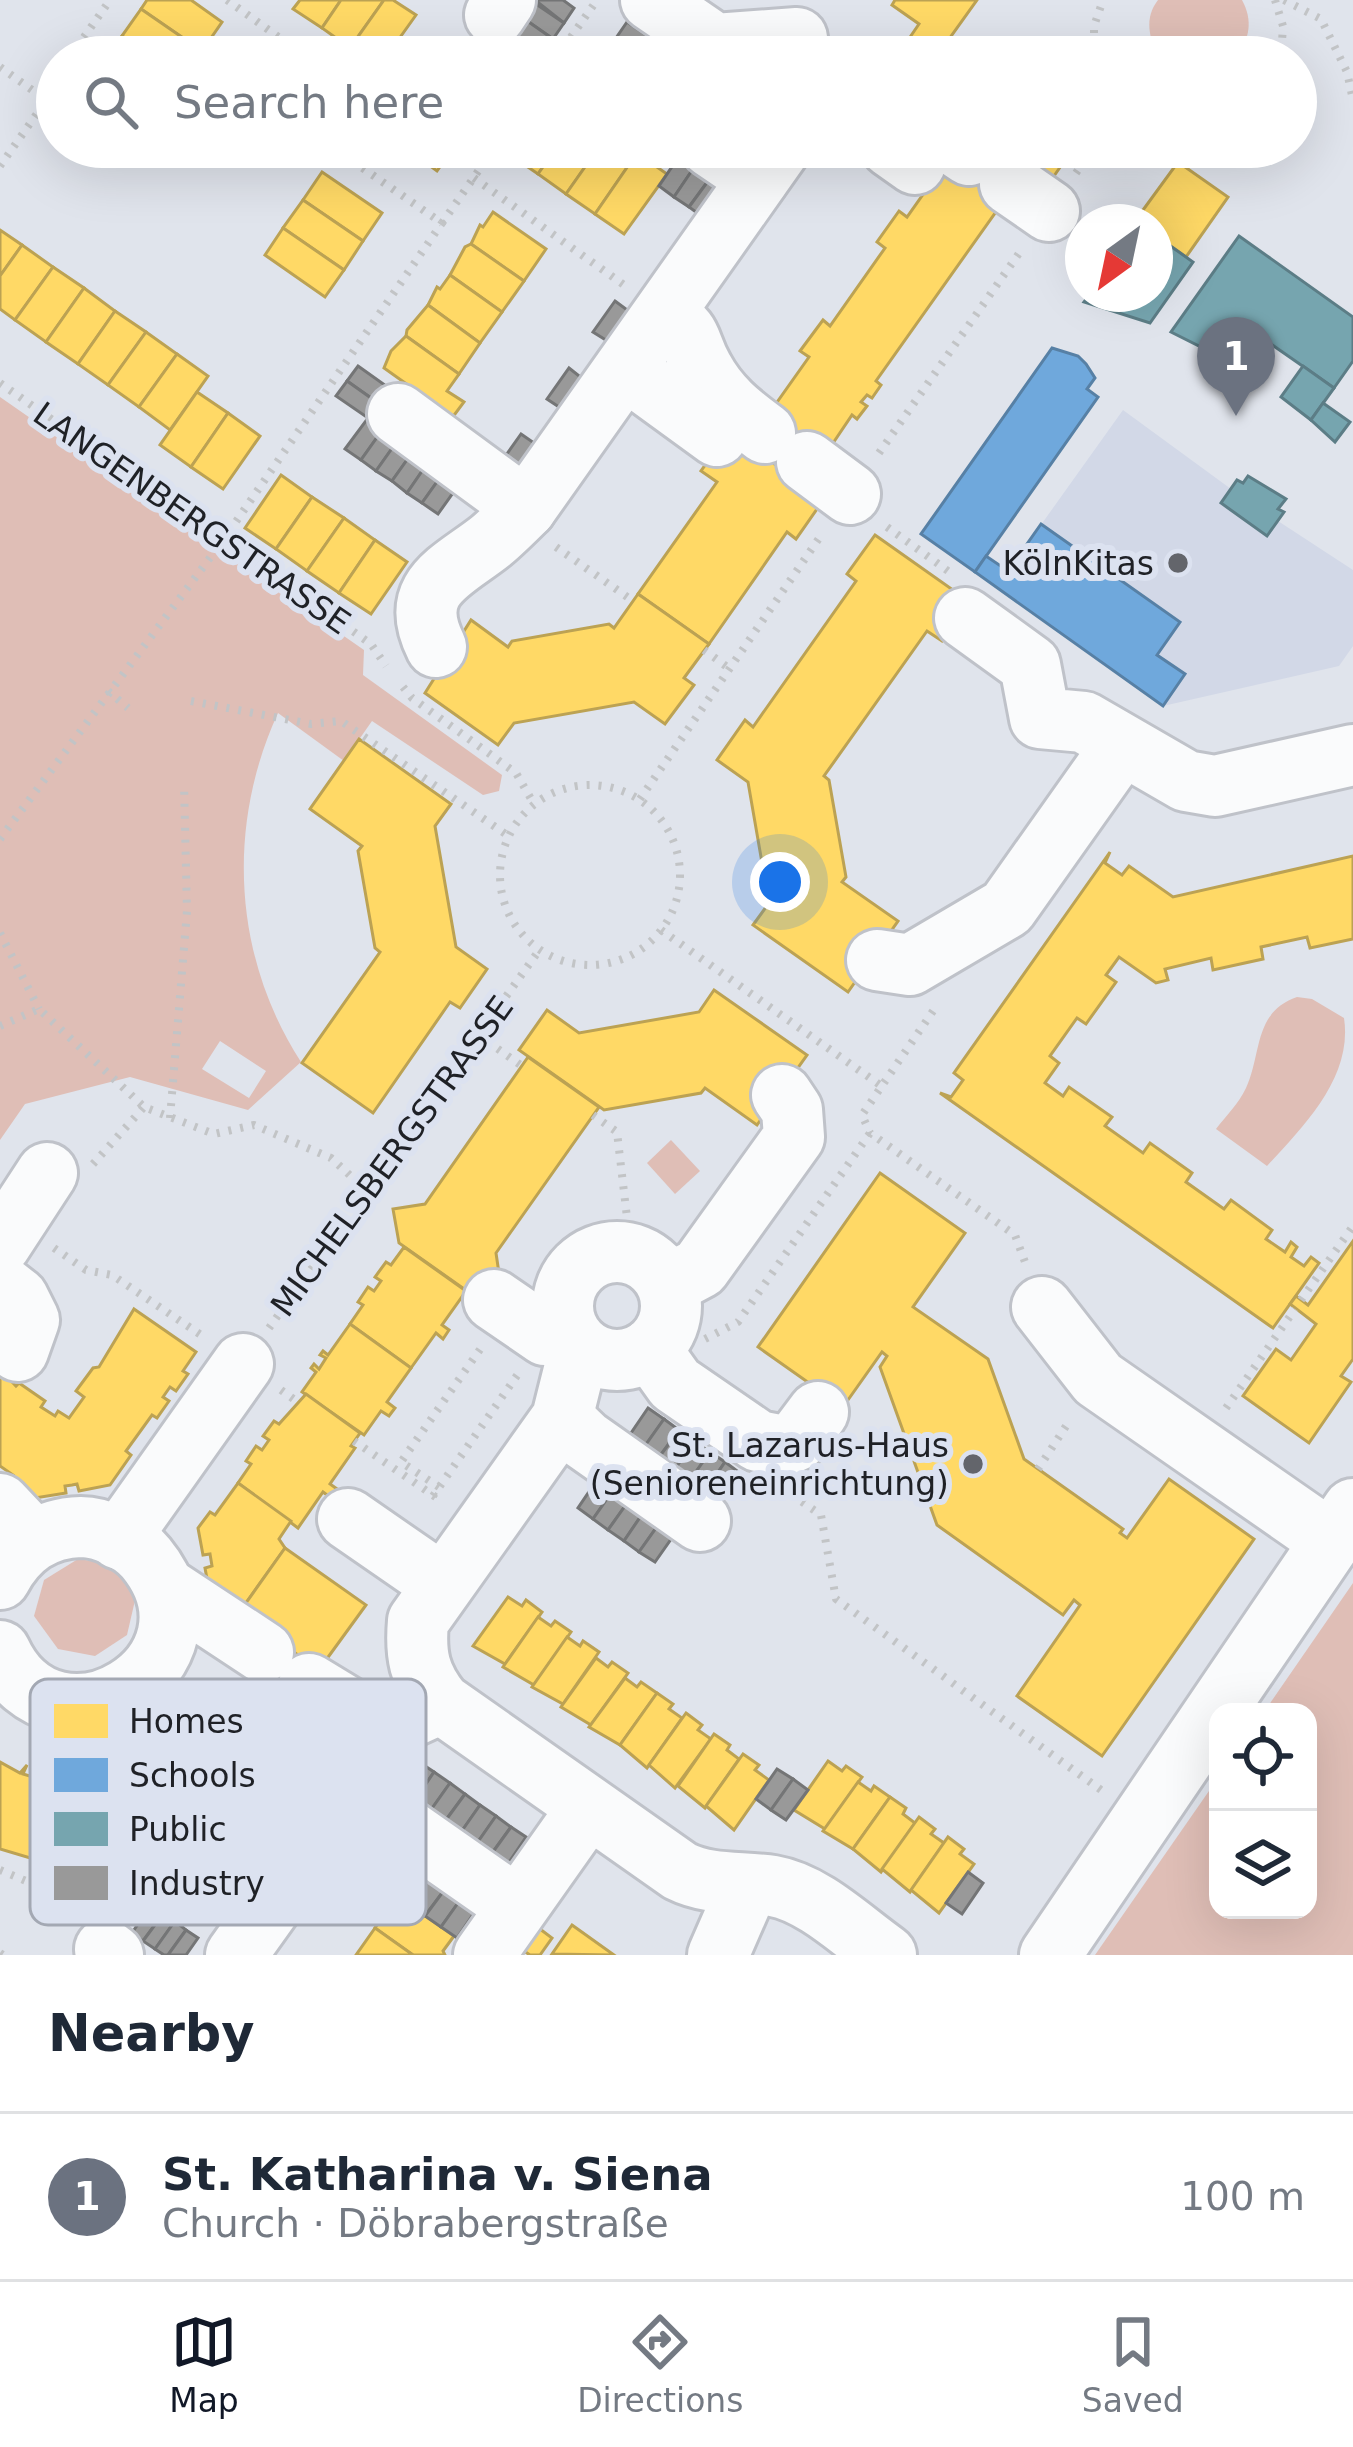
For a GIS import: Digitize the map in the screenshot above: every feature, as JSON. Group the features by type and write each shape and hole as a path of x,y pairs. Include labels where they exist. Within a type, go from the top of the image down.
{"street":[{"path":"651,0 703,36"},
{"path":"436,646 427,621 432,590 443,574 521,513 675,299 745,168"},
{"path":"625,369 778,443 729,407 702,368 675,299"},
{"path":"398,414 521,513"},
{"path":"965,618 1030,665 1040,718 1084,722 1186,781 1216,786 1353,755"},
{"path":"877,960 910,965 1007,908 1121,747"},
{"path":"536,1329 563,1311 572,1276 586,1261 604,1253 649,1269 700,1268 794,1137 792,1110 782,1095"},
{"path":"649,1269 672,1303 662,1366"},
{"path":"0,1284 17,1298 29,1319 18,1352"},
{"path":"1042,1307 1098,1379 1198,1449 1342,1525 1050,1955"},
{"path":"536,1329 596,1356 662,1366 758,1441 784,1446 797,1440 818,1412"},
{"path":"536,1329 562,1418 585,1440 700,1521"},
{"path":"119,1539 243,1364"},
{"path":"424,1679 416,1651 418,1621 562,1418"},
{"path":"349,1519 442,1585"},
{"path":"11,1541 93,1527 138,1549 166,1588 286,1668 314,1679"},
{"path":"144,1679 158,1660 167,1635 166,1588"},
{"path":"0,1651 7,1667 30,1688"},
{"path":"426,1724 588,1808 700,1881 777,1886 808,1900 886,1955"},
{"path":"484,1955 588,1808"},
{"path":"426,1843 495,1891"},
{"path":"718,1955 749,1884"},
{"path":"236,1955 257,1925"}],"path":[{"path":"85,36 110,0"},
{"path":"227,0 277,36"},
{"path":"572,36 597,0"},
{"path":"1094,36 1102,0"},
{"path":"1279,0 1282,36"},
{"path":"1279,0 1321,19 1347,73 1353,100"},
{"path":"0,67 36,93"},
{"path":"0,166 36,115"},
{"path":"362,168 442,223"},
{"path":"0,839 224,539 481,168"},
{"path":"474,178 675,299"},
{"name":"LANGENBERGSTRASSE","path":"0,383 371,644 412,698 516,772 534,804"},
{"path":"521,513 633,601"},
{"path":"704,650 730,669"},
{"path":"108,691 128,708"},
{"path":"190,701 311,724 341,721 510,837"},
{"path":"170,1118 187,911 184,783"},
{"path":"593,785 618,788 657,814 671,835 680,865 678,897 650,944 626,958 595,965 563,961 523,936 506,909 500,878 504,849 534,804 562,789 593,785"},
{"path":"661,930 880,1084"},
{"path":"0,932 39,1009 144,1107 214,1134 254,1125 331,1158 368,1191"},
{"name":"MICHELSBERGSTRASSE","path":"243,1364 540,949"},
{"path":"944,995 862,1114 870,1132 1015,1235 1042,1307"},
{"path":"0,1026 39,1009"},
{"path":"478,1035 522,1066"},
{"path":"144,1107 88,1170 21,1214 86,1270 112,1275 243,1364"},
{"path":"593,1115 617,1132 649,1269"},
{"path":"662,1366 738,1322 870,1132"},
{"path":"1198,1449 1353,1226"},
{"path":"439,1487 401,1462 536,1329"},
{"path":"354,1441 433,1496 536,1329"},
{"path":"785,1490 821,1515 836,1599 1142,1820"},
{"path":"0,1870 30,1883"},
{"path":"82,1925 109,1952"}],"shaded area":[{"path":"1158,0 1242,0 1249,22 1247,36 1151,36 1151,14"},
{"path":"0,397 364,650 363,675 502,775 499,791 483,795 372,721 344,761 278,713 250,800 245,891 261,979 301,1062 248,1110 130,1077 25,1104 0,1140","holes":["220,1041 266,1071 249,1098 202,1069"]},
{"name":"KölnKitas","path":"1123,410 1231,489 1221,503 1267,535 1278,521 1353,570 1353,646 1339,666 1163,706 975,572 986,556 1008,571"},
{"path":"1297,997 1312,999 1344,1018 1345,1040 1323,1099 1267,1166 1216,1129 1246,1088 1266,1023 1283,1004"},
{"path":"671,1140 700,1171 675,1194 647,1163"},
{"path":"78,1559 113,1564 136,1596 127,1635 95,1656 58,1649 34,1616 44,1580"},
{"path":"1353,1583 1353,1955 1095,1955 1209,1791 1209,1919 1317,1919 1317,1703 1270,1703"}],"building: Homes":[{"path":"147,0 191,0 222,22 212,36 180,36 141,9"},
{"path":"300,0 341,0 322,28 293,9"},
{"path":"341,0 384,0 358,36 333,36 322,28"},
{"path":"384,0 393,0 416,15 401,36 358,36"},
{"path":"895,0 977,0 951,36 911,36 919,24 892,5"},
{"path":"141,9 180,36 122,36"},
{"path":"542,168 584,168 566,194 538,174"},
{"path":"584,168 627,168 595,214 566,194"},
{"path":"627,168 658,168 667,174 624,234 595,214"},
{"path":"942,168 961,168 1005,199 876,381 881,385 872,398 867,395 861,402 867,406 857,419 852,415 825,455 795,478 753,449 768,415 809,357 800,351 823,320 830,326 885,248 877,242 899,211 907,217"},
{"path":"1014,168 1060,168 1045,189"},
{"path":"1174,168 1187,168 1228,197 1186,257 1173,248 1173,204 1147,204"},
{"path":"322,172 382,213 363,241 303,200"},
{"path":"303,200 363,241 344,270 283,228"},
{"path":"493,212 546,249 524,281 471,244"},
{"path":"283,228 344,270 325,297 265,255"},
{"path":"0,230 22,245 0,276"},
{"path":"471,244 524,281 502,312 450,275"},
{"path":"22,245 53,267 15,320 0,309 0,276"},
{"path":"53,267 84,288 46,342 15,320"},
{"path":"450,275 502,312 480,343 428,305"},
{"path":"84,288 115,311 78,364 46,342"},
{"path":"428,305 480,343 459,374 406,336"},
{"path":"115,311 146,332 108,385 78,364"},
{"path":"146,332 177,354 139,407 108,385"},
{"path":"406,336 459,374 447,391 464,402 446,426 436,405 384,368 391,351"},
{"path":"177,354 208,376 170,430 139,407"},
{"path":"197,392 228,413 191,467 160,445"},
{"path":"228,413 260,436 223,489 191,467"},
{"path":"729,432 824,499 796,539 787,532 709,644 638,594 717,482 701,471"},
{"path":"281,475 312,497 276,549 245,528"},
{"path":"312,497 344,518 307,571 276,549"},
{"path":"344,518 375,540 339,593 307,571"},
{"path":"875,535 970,602 942,641 927,631 824,776 829,780 846,877 842,882 898,921 848,992 753,925 769,903 748,782 717,760 745,720 753,727 856,581 847,574"},
{"path":"375,540 407,562 371,614 339,593"},
{"path":"638,594 709,644 684,678 694,685 665,724 634,702 514,723 498,745 425,693 471,620 508,647 512,641 609,624 614,628"},
{"path":"359,739 451,804 435,826 456,947 487,969 460,1008 450,1002 373,1113 302,1063 380,952 375,948 358,851 362,846 310,809"},
{"path":"1110,852 1105,863 1122,875 1129,866 1173,897 1353,856 1353,939 1310,948 1307,937 1261,947 1263,959 1213,970 1211,958 1165,969 1168,980 1156,983 1119,957 1106,975 1116,982 1086,1024 1077,1018 1050,1056 1059,1063 1045,1083 1063,1096 1069,1087 1112,1117 1105,1126 1143,1153 1150,1143 1192,1173 1186,1182 1224,1209 1231,1200 1272,1230 1266,1239 1285,1252 1291,1242 1297,1247 1291,1257 1304,1266 1311,1257 1319,1263 1273,1328 940,1093 951,1097 963,1080 954,1073"},
{"path":"714,990 807,1055 757,1125 705,1088 701,1093 604,1110 519,1050 547,1010 579,1033 699,1012"},
{"path":"528,1057 599,1107 496,1253 500,1280 484,1303 399,1243 393,1209 425,1204"},
{"name":"St. Lazarus-Haus (Senioreneinrichtung)","path":"880,1173 965,1233 913,1307 988,1359 1024,1459 1123,1529 1120,1533 1127,1538 1169,1479 1254,1539 1102,1756 1017,1696 1080,1605 1074,1600 1063,1615 937,1525 880,1367 887,1356 882,1352 843,1407 758,1347"},
{"path":"1353,1241 1353,1359 1341,1376 1351,1382 1309,1443 1243,1396 1276,1349 1291,1360 1316,1324 1290,1304 1296,1296 1308,1305"},
{"path":"404,1247 466,1291 442,1325 449,1330 443,1339 436,1333 411,1368 350,1324 368,1287 374,1291 381,1281 375,1277"},
{"path":"134,1309 196,1352 183,1371 188,1374 176,1391 170,1387 163,1397 169,1401 157,1418 152,1415 126,1451 131,1455 110,1485 79,1491 77,1484 65,1486 66,1493 35,1498 9,1480 13,1475 0,1466 0,1369 16,1386 19,1383 45,1401 41,1407 69,1418 84,1397 76,1391 93,1368 99,1367"},
{"path":"350,1324 411,1368 387,1402 395,1408 389,1416 381,1411 364,1435 302,1392 316,1372 311,1368 314,1364 319,1369 326,1358 320,1355 323,1351 328,1355"},
{"path":"306,1394 360,1433 330,1484 337,1489 331,1498 323,1492 298,1528 238,1483 256,1446 262,1450 269,1440 263,1436 274,1421 279,1424"},
{"path":"238,1483 291,1521 279,1539 285,1548 241,1610 210,1595 205,1568 212,1566 210,1554 203,1555 198,1528 210,1512 215,1515"},
{"path":"285,1548 366,1605 318,1671 241,1610"},
{"path":"508,1597 522,1606 526,1600 542,1612 505,1664 473,1646"},
{"path":"538,1617 571,1632 534,1685 503,1667"},
{"path":"567,1637 599,1652 563,1704 532,1687"},
{"path":"596,1658 628,1673 591,1725 561,1707"},
{"path":"254,1664 275,1679 244,1679"},
{"path":"625,1678 657,1693 620,1745 589,1727"},
{"path":"657,1693 682,1718 647,1768 620,1745"},
{"path":"686,1713 711,1739 675,1788 649,1765"},
{"path":"714,1734 739,1759 705,1808 678,1786"},
{"path":"743,1754 769,1780 734,1830 706,1806"},
{"path":"828,1761 862,1777 825,1829 794,1810"},
{"path":"0,1762 20,1773 27,1765 23,1774 30,1776 30,1858 0,1849"},
{"path":"858,1782 890,1797 853,1849 823,1831"},
{"path":"890,1797 906,1808 903,1814 915,1823 881,1872 853,1849"},
{"path":"919,1817 944,1843 910,1892 882,1869"},
{"path":"948,1837 974,1864 939,1913 911,1890"},
{"path":"426,1916 454,1936 445,1955 413,1955 375,1928 426,1925"},
{"path":"572,1925 614,1955 552,1954"},
{"path":"375,1928 413,1955 356,1955"},
{"path":"540,1929 552,1938 540,1955 530,1955 524,1951"}],"building: Schools":[{"path":"1052,348 1078,356 1086,364 1095,378 1087,389 1098,397 975,572 921,534"},
{"path":"1041,524 1180,622 1157,655 1185,674 1163,706 975,572 986,556 1008,571"}],"building: Public":[{"path":"1239,236 1353,317 1353,361 1334,388 1238,321 1215,354 1171,332"},
{"path":"1173,248 1193,262 1173,290"},
{"path":"1115,312 1158,312 1150,323"},
{"path":"1303,366 1334,388 1311,420 1281,397"},
{"path":"1323,403 1350,422 1335,442 1311,420"},
{"path":"1248,476 1286,499 1278,509 1284,512 1267,536 1221,503 1237,480 1243,483"}],"building: Industry":[{"path":"535,0 563,0 574,8 564,23"},
{"path":"533,2 564,23 555,36 549,36 523,18"},
{"path":"523,18 549,36 516,36 512,33"},
{"path":"627,22 648,36 617,36"},
{"path":"671,168 694,168 674,197 659,186"},
{"path":"694,168 711,177 689,207 674,197"},
{"path":"711,177 726,188 704,218 689,207"},
{"path":"615,301 630,312 609,342 593,332"},
{"path":"358,366 389,388 378,403 347,381"},
{"path":"569,368 583,379 562,409 547,399"},
{"path":"347,381 378,403 368,418 336,396"},
{"path":"368,418 383,429 361,460 345,449"},
{"path":"383,429 398,440 376,471 361,460"},
{"path":"521,434 537,445 515,476 499,465"},
{"path":"398,440 414,450 392,481 376,471"},
{"path":"414,450 429,461 407,493 392,481"},
{"path":"429,461 444,472 422,503 407,493"},
{"path":"444,472 460,483 438,514 422,503"},
{"path":"648,1408 664,1419 642,1450 627,1439"},
{"path":"664,1419 679,1430 657,1460 642,1450"},
{"path":"679,1430 694,1441 673,1472 657,1460"},
{"path":"694,1441 710,1452 688,1483 673,1472"},
{"path":"710,1452 725,1462 704,1493 688,1483"},
{"path":"725,1462 740,1473 719,1504 704,1493"},
{"path":"599,1477 614,1489 593,1519 578,1508"},
{"path":"614,1489 630,1499 608,1530 593,1519"},
{"path":"630,1499 645,1510 624,1541 608,1530"},
{"path":"645,1510 661,1521 639,1552 624,1541"},
{"path":"661,1521 676,1532 655,1562 639,1552"},
{"path":"777,1769 793,1779 771,1810 756,1799"},
{"path":"434,1772 450,1783 428,1814 426,1813 426,1784"},
{"path":"793,1779 808,1790 786,1820 771,1810"},
{"path":"450,1783 465,1794 443,1824 428,1814"},
{"path":"465,1794 480,1805 459,1835 443,1824"},
{"path":"480,1805 496,1816 475,1846 459,1835"},
{"path":"496,1816 511,1827 490,1856 475,1846"},
{"path":"511,1827 526,1837 505,1868 490,1856"},
{"path":"968,1872 983,1883 962,1914 946,1903"},
{"path":"432,1874 448,1885 426,1915 426,1882"},
{"path":"448,1885 463,1896 441,1927 426,1915"},
{"path":"463,1896 478,1907 457,1938 441,1927"},
{"path":"137,1925 155,1925 143,1941 132,1933"},
{"path":"155,1925 172,1925 155,1949 143,1941"},
{"path":"172,1925 186,1930 168,1955 155,1949"},
{"path":"186,1930 198,1938 186,1955 168,1955"}],"place":[{"name":"St. Katharina v. Siena","path":"1236,416"},
{"name":"KölnKitas","path":"1178,563"},
{"name":"St. Lazarus-Haus (Senioreneinrichtung)","path":"973,1464"}]}
